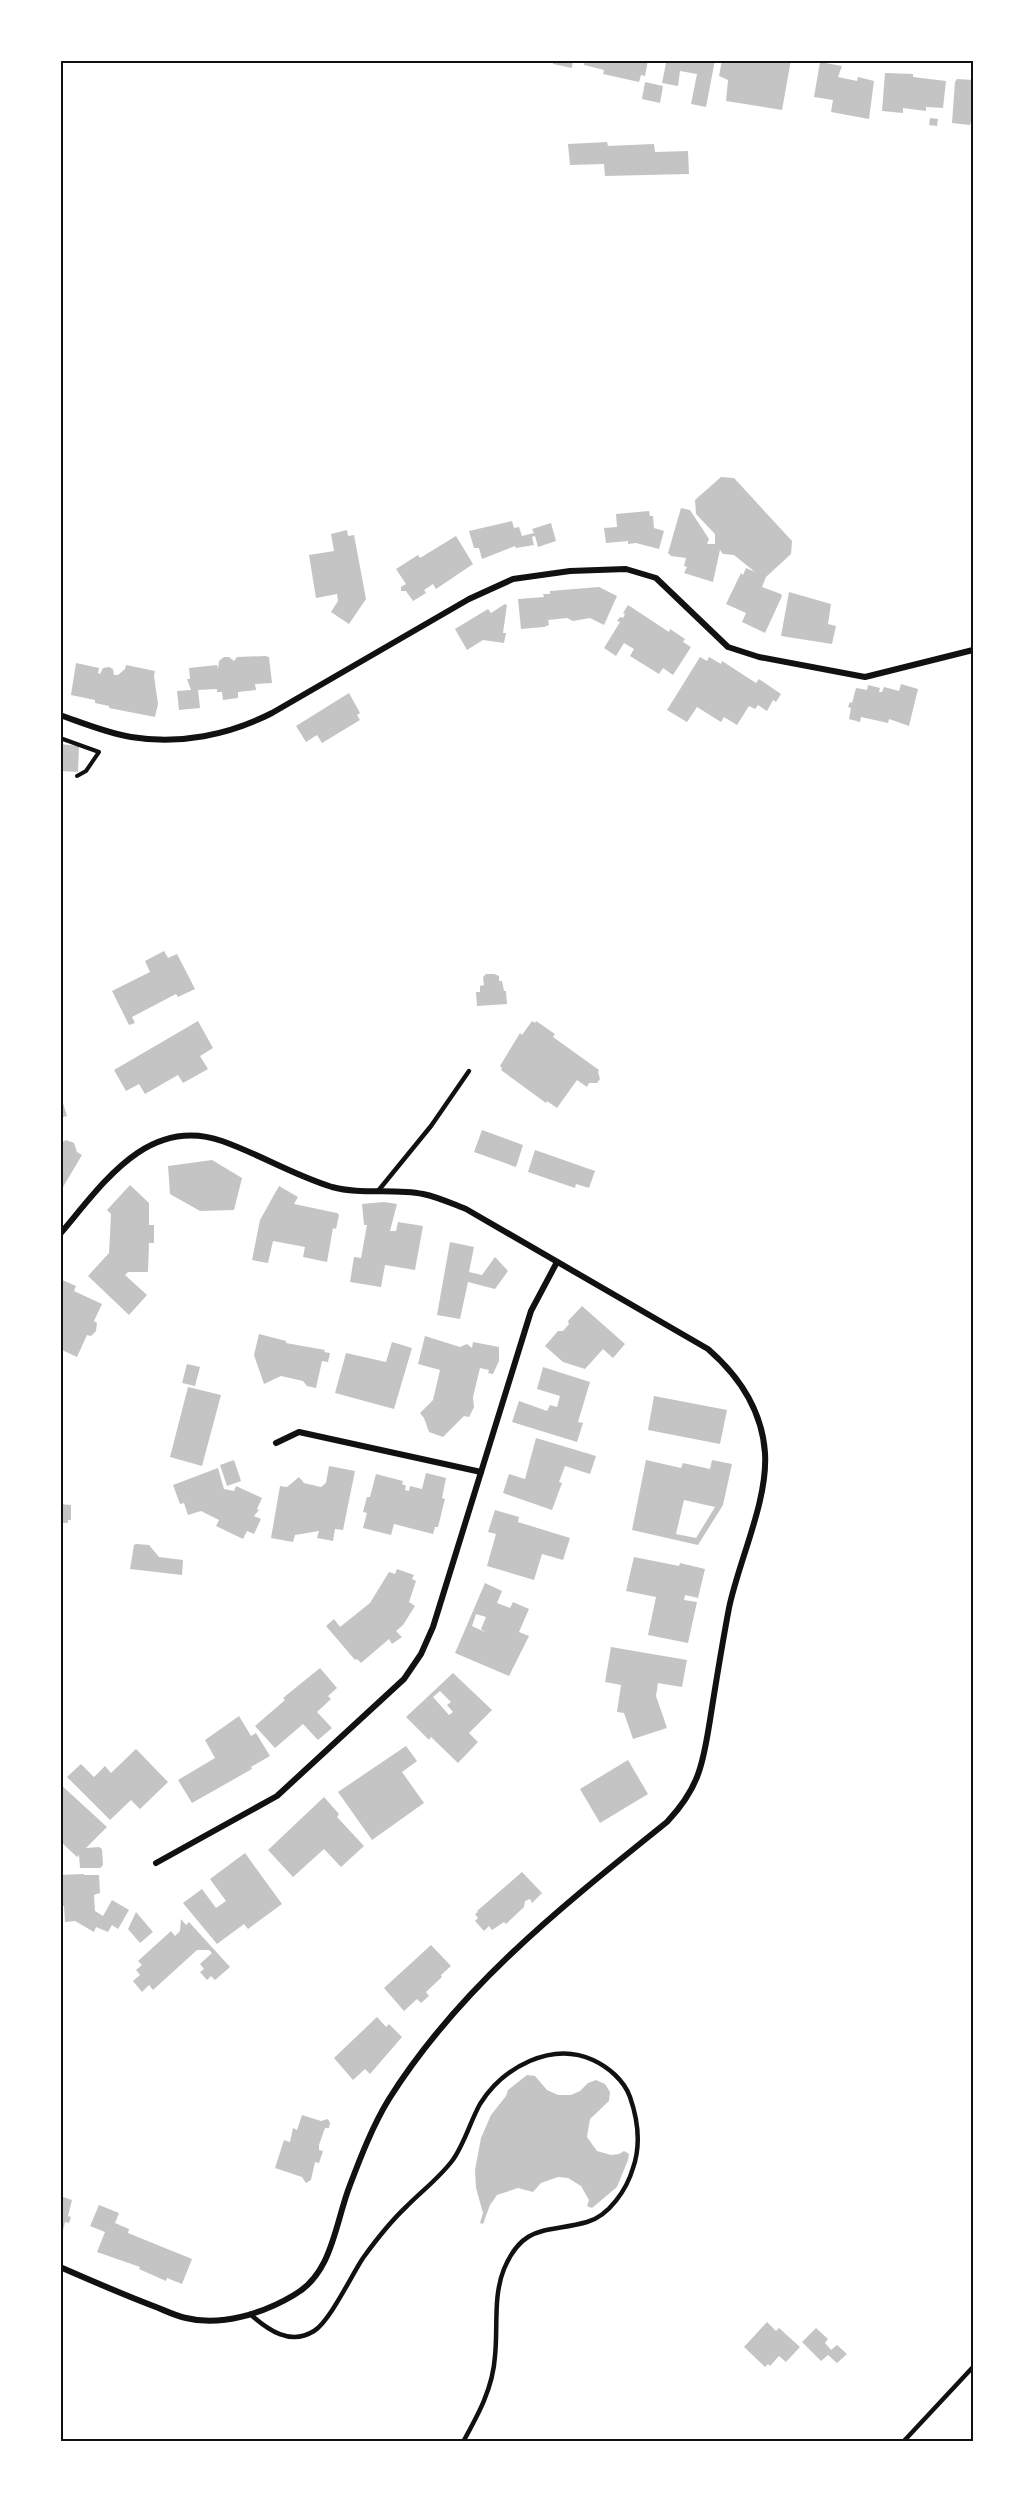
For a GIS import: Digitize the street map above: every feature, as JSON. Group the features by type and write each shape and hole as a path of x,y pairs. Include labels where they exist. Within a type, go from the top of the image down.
{"street":[{"path":"60,715 131,737 182,739 217,734 242,727 272,714 469,599 513,579 570,571 626,569 656,578 728,647 759,657 865,676 973,650"},
{"path":"60,1234 112,1173 133,1155 165,1138 194,1135 222,1141 291,1173 335,1188 424,1194 466,1209 708,1349 729,1367 747,1391 760,1424 765,1454 762,1490 729,1606 698,1776 687,1801 667,1822 508,1954 427,2043 388,2100 369,2138 349,2187 331,2247 318,2277 295,2295 250,2314 214,2321 186,2319 60,2267"},
{"path":"156,1863 277,1796 404,1679 421,1654 433,1627 504,1390 531,1311 557,1262"},
{"path":"276,1443 299,1432 481,1472"}],"lane":[{"path":"378,1191 431,1126 469,1071"},
{"path":"250,2314 265,2328 280,2336 299,2337 316,2331 363,2259 405,2208 453,2159 483,2101 514,2069 541,2055 560,2053 583,2056 604,2066 626,2087 636,2114 638,2147 633,2169 621,2195 607,2210 590,2222 535,2232 522,2241 513,2252 503,2270 498,2292 495,2359 489,2389 463,2442"},
{"path":"903,2442 973,2367"}],"path":[{"path":"60,738 99,752 86,771 77,776"}],"building":[{"path":"554,60 573,60 572,68 553,64"},
{"path":"585,60 648,60 645,76 641,75 639,82 603,74 604,70 584,65"},
{"path":"662,60 715,60 706,107 691,104 697,74 680,71 678,86 662,83 666,63"},
{"path":"722,60 791,60 782,110 726,101 728,80 719,76"},
{"path":"820,62 842,66 838,77 857,81 858,77 874,81 869,119 831,112 833,100 814,97"},
{"path":"885,73 913,74 913,77 946,81 943,108 926,107 926,111 903,108 903,113 882,111"},
{"path":"957,79 973,80 973,115 970,125 952,123"},
{"path":"645,82 663,86 660,103 642,99"},
{"path":"930,118 938,119 937,126 929,125"},
{"path":"607,142 608,146 654,144 655,152 688,151 689,174 605,176 604,164 570,165 568,144"},
{"path":"721,477 734,478 792,541 791,554 766,577 762,587 782,596 765,633 742,622 746,613 726,604 741,573 743,575 746,568 755,572 734,555 723,554 720,550 713,582 684,573 687,567 684,566 686,558 671,556 668,553 681,508 690,510 709,539 707,544 715,544 715,534 696,514 695,500"},
{"path":"649,511 650,516 653,516 654,528 664,531 659,549 636,543 628,544 628,541 606,543 604,528 617,527 616,514"},
{"path":"512,521 514,528 519,527 522,536 534,533 532,529 551,523 556,541 538,547 535,536 532,537 534,545 516,548 515,546 482,559 479,548 474,548 469,531"},
{"path":"347,530 348,536 354,535 366,599 349,624 331,612 338,601 337,594 316,598 309,555 334,551 331,534"},
{"path":"456,536 473,564 436,589 433,584 424,590 426,593 413,601 406,591 401,591 401,587 406,584 396,569 418,555 420,558"},
{"path":"599,587 617,596 604,625 590,618 573,621 567,618 548,620 549,625 544,627 521,629 518,599 544,597 543,594 550,594 550,591"},
{"path":"789,592 831,604 828,624 836,626 832,644 781,636"},
{"path":"507,605 504,643 483,640 467,650 455,629 488,609 491,613"},
{"path":"628,605 669,632 670,629 685,639 683,642 691,647 673,675 663,668 659,674 630,656 634,649 624,643 616,656 604,648 620,622 617,621 620,617 623,618"},
{"path":"224,657 229,657 234,661 237,657 269,657 272,683 255,684 256,690 238,692 238,698 223,700 222,692 217,692 217,689 198,690 200,708 179,710 177,691 191,690 187,679 190,679 189,668 217,665 218,669 219,661"},
{"path":"700,657 707,661 709,657 721,664 722,661 756,683 759,679 781,694 776,702 773,700 767,711 758,705 755,709 749,706 737,725 724,717 721,722 697,707 687,722 667,710"},
{"path":"76,663 99,668 98,673 100,674 103,668 109,667 113,669 114,675 118,675 126,665 155,671 158,704 155,717 109,708 109,706 95,703 95,700 71,695"},
{"path":"901,684 918,689 909,726 889,719 888,723 861,717 860,722 849,719 851,708 848,707 850,702 852,703 856,688 867,690 868,685 880,688 879,692 882,692 884,687 899,691"},
{"path":"349,693 360,713 357,715 360,720 322,743 317,735 306,742 296,726"},
{"path":"60,744 79,746 78,772 60,771"},
{"path":"164,951 168,958 177,954 195,989 178,997 176,994 132,1017 135,1023 129,1025 112,991 150,972 145,961"},
{"path":"486,974 499,976 499,981 502,981 504,991 506,991 507,1004 477,1006 476,992 480,992 480,986 484,985 483,977"},
{"path":"198,1021 213,1048 200,1056 208,1069 183,1083 178,1075 145,1094 139,1084 126,1091 114,1070"},
{"path":"532,1021 535,1023 536,1021 555,1034 553,1037 599,1070 600,1079 597,1083 589,1083 587,1087 577,1080 557,1108 547,1101 546,1103 501,1070 500,1066 520,1033 522,1035"},
{"path":"60,1100 62,1100 67,1116 63,1117 60,1123"},
{"path":"482,1130 523,1145 516,1167 474,1152"},
{"path":"66,1140 74,1143 77,1152 82,1155 60,1192 60,1144"},
{"path":"535,1150 595,1171 589,1188 576,1184 575,1188 528,1172"},
{"path":"212,1160 242,1178 234,1210 200,1211 170,1194 168,1166"},
{"path":"130,1185 149,1203 149,1225 154,1225 154,1243 149,1243 148,1272 128,1272 125,1275 147,1295 129,1315 88,1276 109,1253 111,1214 107,1210"},
{"path":"279,1186 298,1197 294,1204 339,1215 336,1229 333,1228 327,1262 303,1257 305,1247 273,1241 268,1263 252,1260 260,1220"},
{"path":"384,1202 397,1204 390,1231 396,1231 398,1222 423,1226 415,1270 385,1265 381,1287 350,1282 354,1257 361,1258 367,1225 364,1225 362,1204"},
{"path":"450,1242 474,1247 469,1272 482,1275 495,1257 508,1271 495,1289 468,1282 460,1319 437,1315"},
{"path":"60,1279 76,1286 74,1291 102,1304 94,1321 97,1323 96,1331 91,1336 87,1335 77,1357 60,1349"},
{"path":"582,1306 625,1344 613,1358 603,1349 585,1369 563,1362 545,1346 558,1331 563,1331 569,1324 568,1321"},
{"path":"259,1334 330,1353 328,1362 322,1361 316,1388 307,1386 303,1381 281,1376 264,1384 254,1355"},
{"path":"425,1336 460,1347 467,1344 472,1348 473,1342 499,1347 499,1361 493,1374 488,1373 489,1370 480,1368 473,1397 474,1407 469,1417 464,1416 443,1437 429,1432 420,1413 433,1400 440,1370 418,1364"},
{"path":"392,1342 412,1348 394,1409 335,1393 346,1353 386,1362"},
{"path":"187,1364 200,1367 195,1386 182,1383"},
{"path":"543,1367 590,1382 578,1422 583,1423 577,1442 512,1422 519,1401 547,1411 550,1405 557,1407 560,1396 537,1389"},
{"path":"188,1387 221,1395 202,1466 170,1457"},
{"path":"654,1396 727,1410 720,1444 648,1430"},
{"path":"536,1438 596,1456 590,1474 565,1466 559,1482 562,1483 552,1510 503,1493 509,1474 525,1479"},
{"path":"234,1460 241,1481 227,1486 220,1465"},
{"path":"646,1460 681,1468 683,1463 710,1469 712,1460 732,1464 723,1505 698,1545 632,1530","holes":["684,1500 715,1507 696,1538 676,1534"]},
{"path":"329,1466 355,1471 343,1530 335,1529 333,1541 317,1538 319,1531 295,1535 293,1542 271,1538 280,1486 287,1487 299,1477 304,1483 321,1487 326,1483"},
{"path":"218,1468 224,1489 234,1491 236,1486 262,1498 257,1509 259,1510 254,1516 261,1519 254,1534 247,1531 243,1539 216,1526 219,1520 201,1511 188,1515 184,1503 180,1504 173,1485"},
{"path":"426,1473 446,1478 442,1498 445,1499 438,1527 435,1527 433,1534 394,1524 391,1535 363,1528 367,1513 363,1512 376,1474 403,1481 402,1484 406,1486 405,1490 409,1491 410,1486 422,1489"},
{"path":"60,1504 71,1505 71,1520 68,1520 68,1523 60,1523"},
{"path":"495,1510 519,1517 518,1522 570,1538 563,1560 542,1554 534,1580 487,1566 496,1534 488,1532"},
{"path":"136,1544 149,1545 159,1557 183,1560 182,1575 130,1569"},
{"path":"634,1557 705,1569 698,1598 685,1595 684,1600 697,1602 688,1643 648,1635 656,1597 626,1591"},
{"path":"397,1569 414,1575 412,1579 416,1581 409,1602 415,1606 403,1625 396,1631 402,1637 392,1644 389,1639 361,1663 355,1660 326,1626 334,1619 340,1627 370,1603 389,1572 395,1574"},
{"path":"485,1583 502,1591 497,1603 510,1608 513,1602 529,1609 519,1632 529,1636 509,1676 455,1653","holes":["476,1614 486,1617 481,1629 485,1632 472,1626"]},
{"path":"611,1647 687,1660 682,1687 658,1683 656,1696 667,1728 633,1739 624,1713 617,1712 621,1685 605,1682"},
{"path":"320,1668 337,1688 328,1696 331,1699 317,1712 332,1728 318,1740 303,1724 275,1748 255,1726 285,1700 283,1698"},
{"path":"453,1673 492,1710 469,1733 478,1742 458,1763 431,1737 429,1740 406,1717","holes":["440,1691 451,1702 447,1705 453,1712 449,1715 433,1697"]},
{"path":"239,1716 251,1736 256,1733 270,1756 251,1767 252,1769 192,1803 178,1780 215,1758 205,1740"},
{"path":"406,1746 417,1761 402,1772 424,1803 372,1840 338,1792"},
{"path":"136,1749 168,1782 140,1809 131,1800 110,1820 67,1777 81,1764 94,1777 105,1766 111,1773"},
{"path":"628,1760 648,1794 600,1823 580,1789"},
{"path":"60,1784 107,1827 86,1848 99,1847 102,1849 103,1865 100,1868 80,1868 79,1855 77,1857 60,1841"},
{"path":"324,1797 339,1814 337,1817 364,1846 341,1867 324,1849 293,1877 268,1850"},
{"path":"245,1853 282,1904 248,1929 244,1924 217,1944 183,1903 202,1889 216,1908 226,1901 210,1879"},
{"path":"522,1872 542,1893 532,1903 530,1899 525,1901 524,1907 506,1924 504,1922 492,1930 489,1926 484,1931 475,1921 478,1918 475,1914"},
{"path":"60,1875 99,1875 100,1893 94,1895 95,1911 103,1916 112,1900 129,1910 118,1929 112,1925 108,1932 96,1927 94,1932 75,1921 65,1922 64,1906 60,1906"},
{"path":"136,1912 153,1932 140,1943 128,1929"},
{"path":"181,1919 186,1925 189,1922 230,1967 215,1980 211,1976 207,1980 200,1972 204,1969 200,1964 212,1953 209,1950 197,1950 153,1990 149,1985 142,1992 133,1981 140,1975 136,1970 142,1965 138,1961 171,1931 175,1936 180,1931"},
{"path":"431,1945 451,1966 426,1992 429,1996 421,2003 417,1999 404,2011 384,1988"},
{"path":"377,2017 386,2027 389,2024 402,2037 370,2074 365,2069 353,2080 334,2058"},
{"path":"527,2075 535,2076 547,2090 558,2095 571,2095 596,2080 605,2084 610,2092 609,2101 590,2119 587,2137 597,2151 611,2155 624,2151 629,2154 628,2160 617,2187 592,2208 587,2206 589,2200 581,2186 568,2178 558,2177 541,2183 533,2192 518,2188 497,2195 490,2205 483,2224 480,2223 483,2213 476,2188 475,2170 481,2138 491,2115 508,2090"},
{"path":"302,2115 321,2121 328,2119 330,2123 329,2128 325,2128 319,2145 319,2150 323,2151 319,2163 315,2162 311,2180 306,2183 302,2177 275,2168 284,2140 290,2142 293,2128 297,2130"},
{"path":"60,2196 72,2200 68,2216 71,2217 69,2223 65,2222 61,2239"},
{"path":"99,2205 119,2213 115,2223 129,2229 128,2233 192,2259 182,2284 167,2278 166,2281 139,2269 140,2267 97,2252 105,2232 90,2226"},
{"path":"767,2322 776,2331 779,2328 800,2347 786,2362 779,2356 770,2366 768,2364 765,2367 744,2347"},
{"path":"816,2328 828,2339 825,2343 831,2350 837,2345 847,2354 837,2363 828,2355 821,2361 802,2342"}]}
